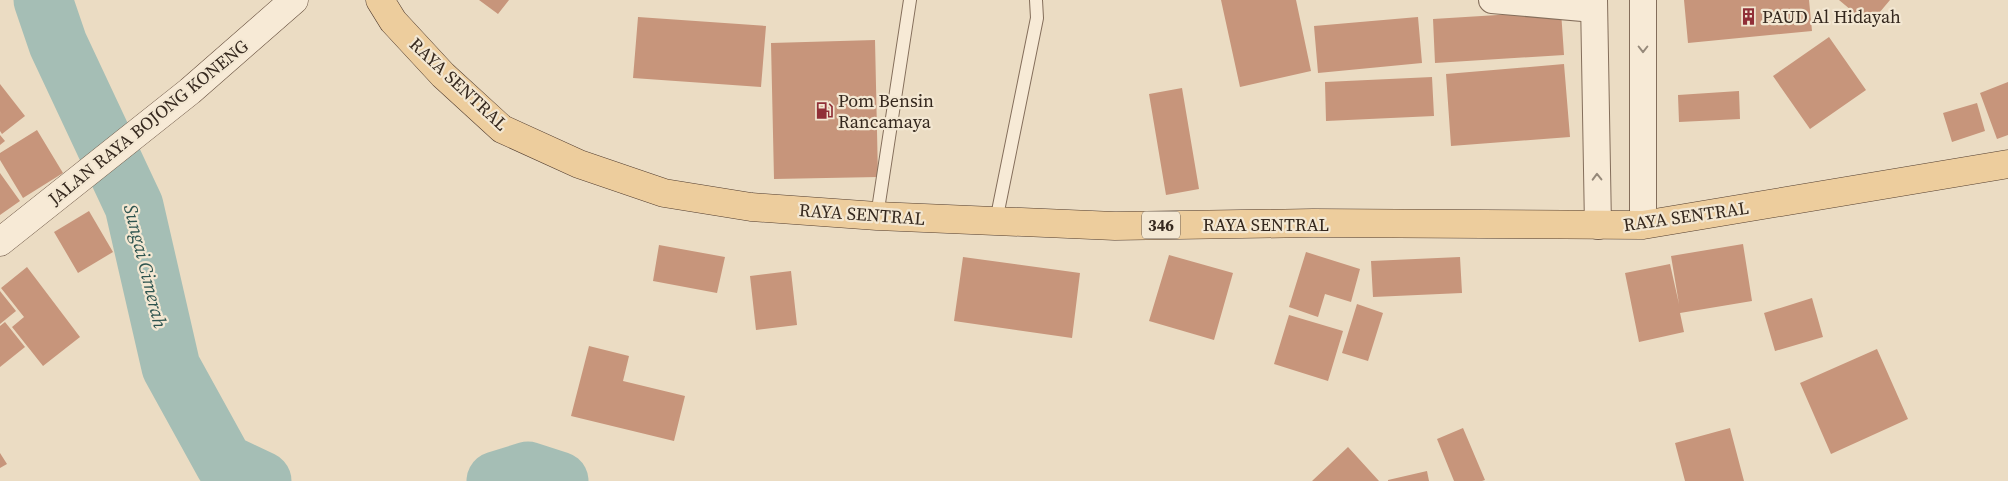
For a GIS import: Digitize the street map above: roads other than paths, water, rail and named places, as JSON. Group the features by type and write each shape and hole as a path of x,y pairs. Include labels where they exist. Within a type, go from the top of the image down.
{"main road":[{"name":"JALAN RAYA BOJONG KONENG","path":"0,242 190,91 294,0"},
{"name":"RAYA SENTRAL","path":"380,0 393,21 444,75 502,129 578,164 664,194 751,207 877,216 1115,226 1313,223 1643,225 2008,164"}],"street":[{"path":"1492,0 1594,4 1598,226"},
{"path":"1642,0 1643,225"}],"lane":[{"path":"877,216 910,0"},
{"path":"996,221 1037,18 1036,0"}],"waterway":[{"name":"Sungai Cimerah","path":"43,0 58,44 134,206 171,367 224,463 262,481"},
{"name":"Sungai Cimerah","path":"496,481 528,471 559,481"}],"place":[{"name":"PAUD Al Hidayah","path":"1748,16"},
{"name":"Pom Bensin Rancamaya","path":"824,110"}]}
